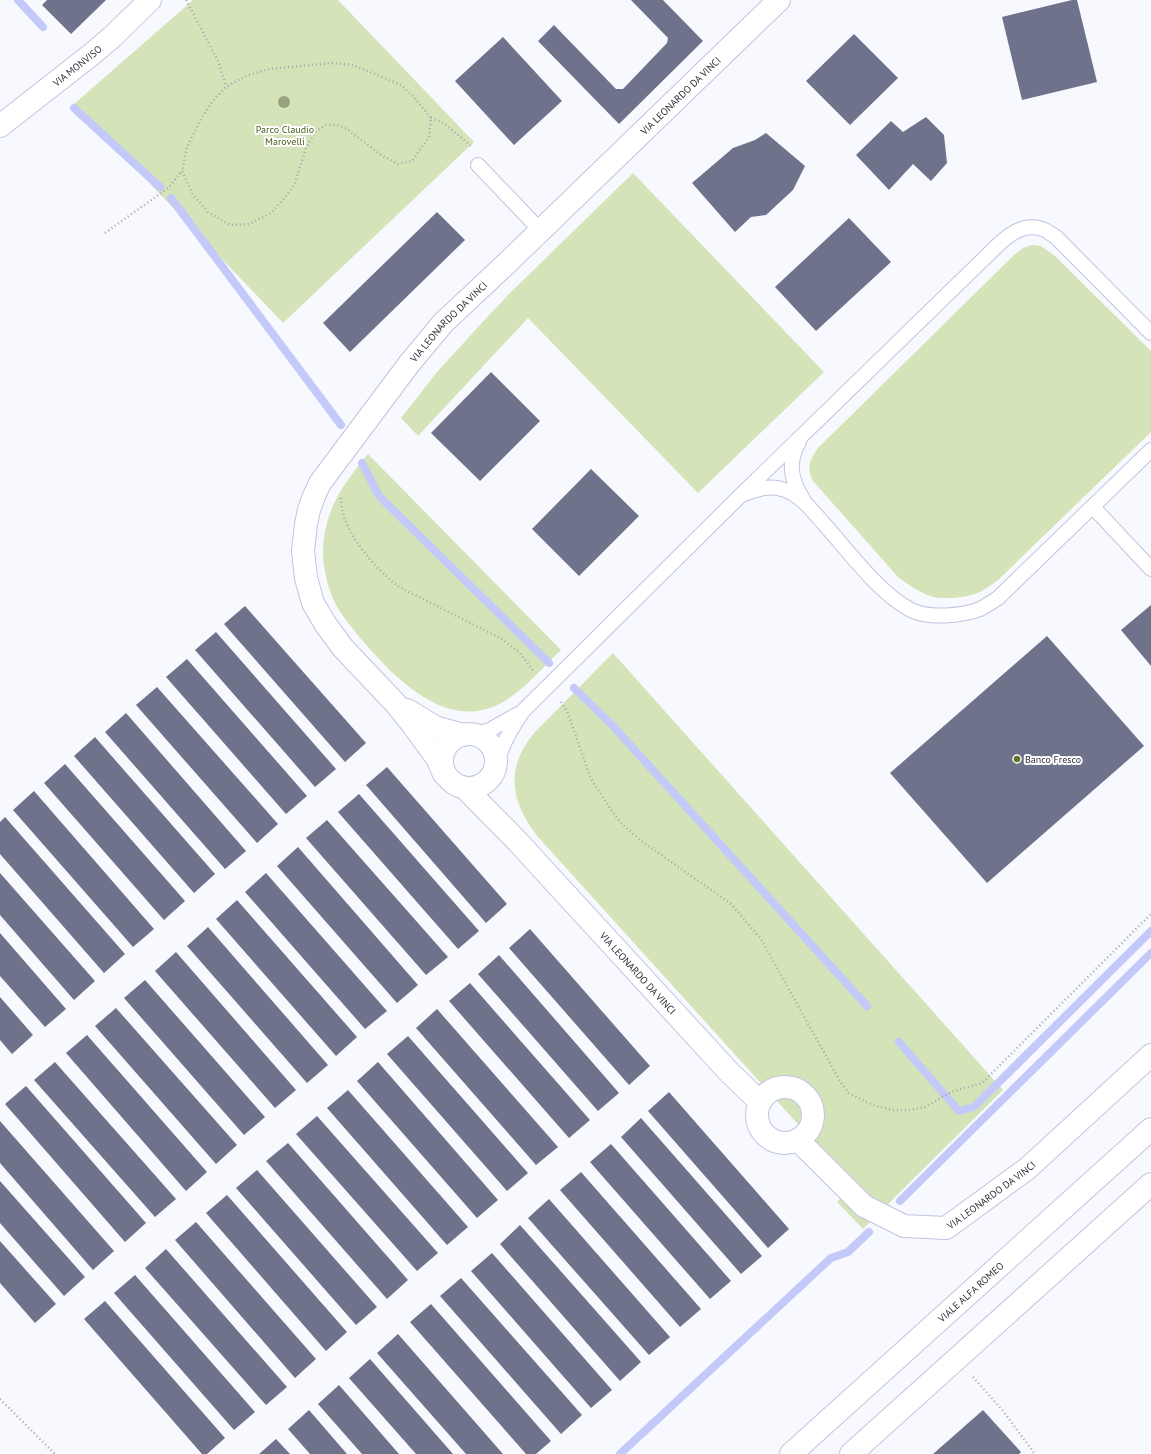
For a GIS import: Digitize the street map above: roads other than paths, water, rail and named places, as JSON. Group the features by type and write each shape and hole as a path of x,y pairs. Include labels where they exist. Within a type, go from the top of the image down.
{"street":[{"name":"VIA MONVISO","path":"0,126 92,54 150,0"},
{"name":"VIA LEONARDO DA VINCI","path":"444,774 437,758 396,704 343,648 326,625 313,603 306,578 303,552 306,524 314,496 320,483 409,364 443,323 779,0"},
{"name":"VIA LEONARDO DA VINCI","path":"396,704 435,727 465,734"},
{"path":"465,734 477,735 492,745 496,753 494,770 484,785 466,789 458,786 450,781 444,774 442,758 444,750 455,738 465,734"},
{"name":"VIA LEONARDO DA VINCI","path":"494,770 500,807 518,842"},
{"name":"VIA LEONARDO DA VINCI","path":"466,789 518,842 728,1072 760,1102"},
{"name":"VIA LEONARDO DA VINCI","path":"798,1140 864,1206 904,1226 946,1228 1028,1168 1151,1056"},
{"path":"780,1087 797,1090 804,1095 811,1106 813,1119 808,1132 798,1140 788,1144 778,1143 768,1138 761,1131 758,1122 757,1112 760,1102 765,1095 780,1087"},
{"name":"VIALE ALFA ROMEO","path":"791,1454 1151,1129"},
{"path":"851,1454 1151,1184"}],"lane":[{"path":"478,165 540,230"},
{"path":"494,770 501,748 508,733 523,711 741,495 1011,234 1022,228 1042,229 1056,237 1151,334"},
{"path":"803,435 794,453 791,473 794,485 807,505 860,565 895,600 912,610 921,613 940,615 957,614 980,609 998,598 1151,450"},
{"path":"741,495 766,487 777,488 786,490 807,505"},
{"path":"1093,507 1151,569"},
{"path":"465,734 488,731 523,711"}],"waterway":[{"path":"18,0 43,27"},
{"path":"74,108 160,187"},
{"path":"171,198 341,425"},
{"path":"362,463 379,496 549,663"},
{"path":"574,688 612,725 867,1006"},
{"path":"899,1042 959,1111 974,1107 1151,931"},
{"path":"900,1201 1151,953"},
{"path":"620,1454 831,1258 848,1252 869,1232"}],"place":[{"name":"Banco Fresco","path":"1017,759"}],"park label":[{"name":"Parco Claudio Marovelli","path":"285,134"}]}
